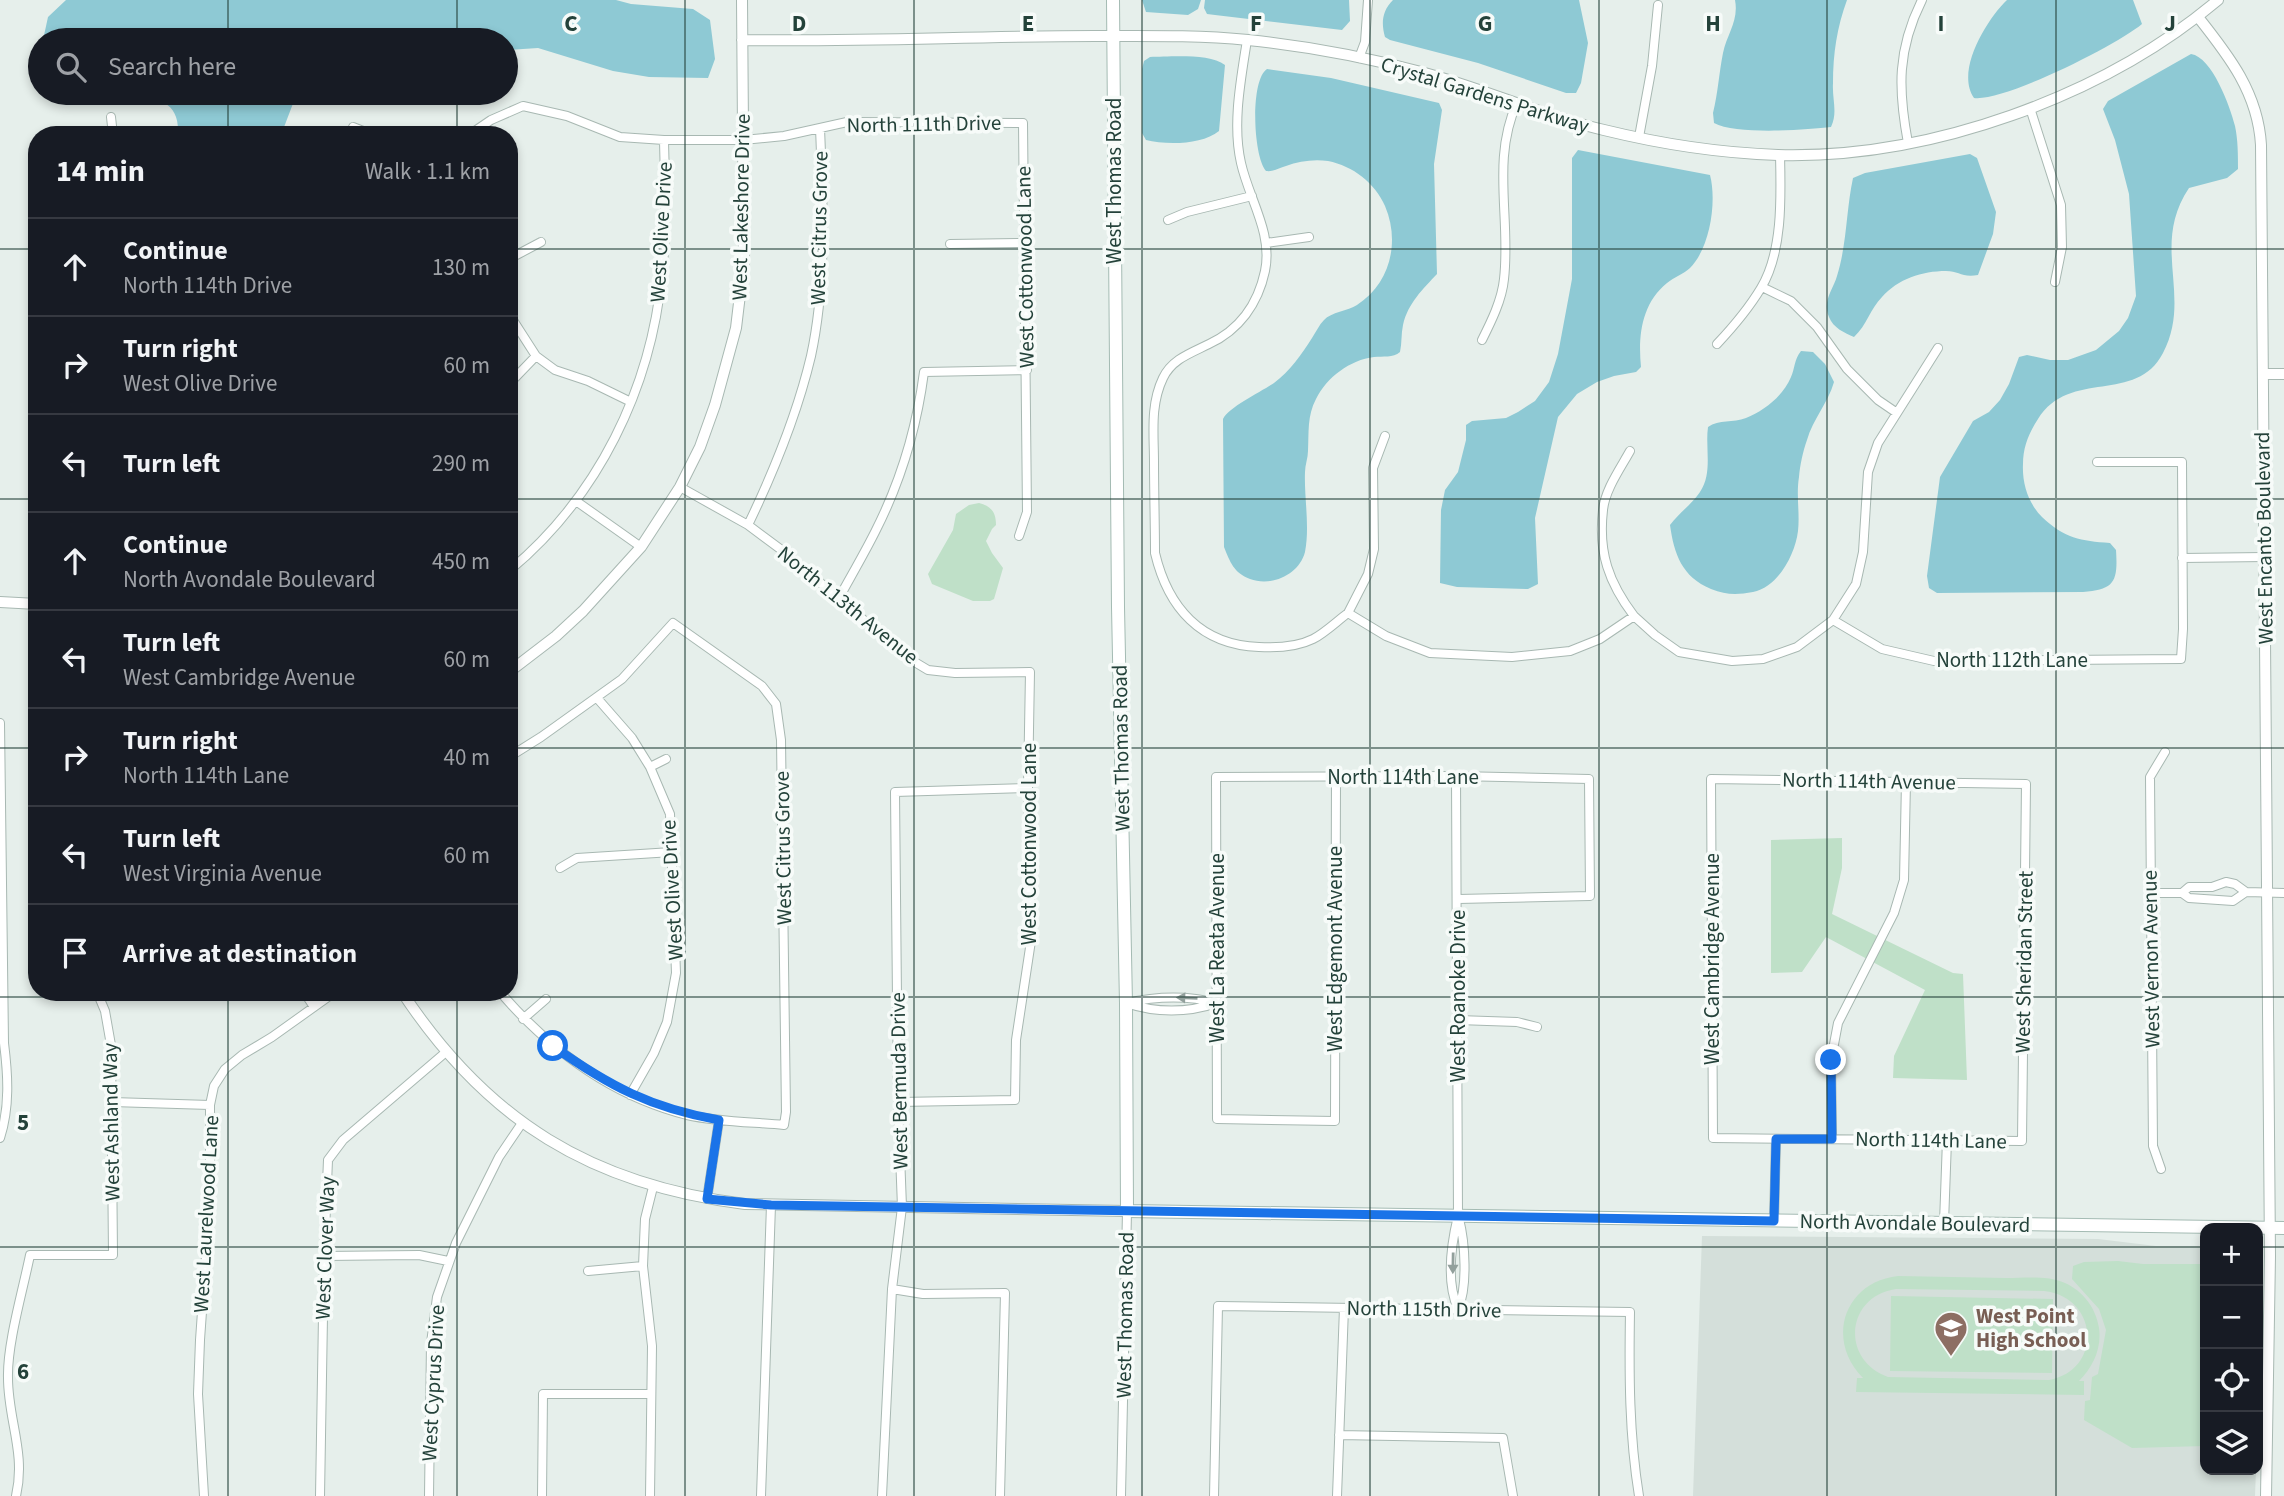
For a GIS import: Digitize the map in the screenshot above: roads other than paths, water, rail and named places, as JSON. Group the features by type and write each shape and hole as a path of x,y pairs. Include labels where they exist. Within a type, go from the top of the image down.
{"main road":[{"name":"West Thomas Road","path":"1113,0 1118,607 1126,1003 1126,1211"},
{"name":"North Avondale Boulevard","path":"1126,1211 2284,1228"}],"street":[{"name":"West Lakeshore Drive","path":"518,665 583,611 642,547 680,487 700,447 715,405 736,328 744,261 742,0"},
{"path":"1359,58 1365,42 1368,0"},
{"path":"1908,143 1901,108 1900,74 1905,44 1922,0"},
{"name":"Crystal Gardens Parkway","path":"742,40 1113,36 1247,40 1359,58 1422,72 1577,123 1675,146 1780,155 1850,152 1908,143 1972,128 2030,108 2104,75 2153,47 2218,0"},
{"path":"1639,137 1652,66 1658,5"},
{"name":"West Encanto Boulevard","path":"2198,17 2232,61 2245,84 2260,126 2268,892 2269,1228 2266,1496"},
{"path":"1247,40 1238,120 1240,161 1266,243 1265,269 1257,296 1241,322 1212,343 1186,354 1174,363 1164,376 1154,406 1155,553 1165,586 1175,605 1197,627 1223,641 1247,647 1279,648 1313,639 1348,612 1368,574 1374,549 1373,468 1385,436"},
{"path":"1482,340 1492,321 1504,281 1506,244 1502,163 1509,120 1517,103"},
{"name":"North 111th Drive","path":"482,126 523,106 566,116 620,137 664,140 743,140 785,136 858,122 1023,123"},
{"path":"2030,108 2061,205 2062,247 2055,282"},
{"path":"111,117 112,126"},
{"name":"West Cottonwood Lane","path":"1019,536 1027,512 1023,123"},
{"name":"West Citrus Grove","path":"748,525 781,450 799,400 811,354 822,272 820,128"},
{"name":"West Olive Drive","path":"518,564 536,549 576,501 608,454 648,360 658,310 666,218 664,140"},
{"path":"1717,344 1762,286 1777,235 1781,199 1780,155"},
{"path":"1168,220 1187,212 1252,196"},
{"path":"1266,243 1309,237"},
{"path":"518,254 541,242"},
{"path":"950,244 1024,243"},
{"path":"1762,286 1791,301 1817,327 1847,369 1878,400 1898,414"},
{"path":"518,328 536,356 555,370 631,402"},
{"path":"1630,452 1612,484 1603,509 1606,569 1619,596 1634,616 1654,635 1679,652 1732,661 1763,659 1797,647 1833,620 1856,584 1863,552 1868,472 1878,443 1938,348"},
{"path":"518,375 536,356"},
{"path":"839,598 876,530 893,487 918,413 924,372 1027,370"},
{"path":"2263,374 2284,374"},
{"path":"2097,462 2182,462 2182,558 2265,557"},
{"name":"North 113th Avenue","path":"680,487 748,525 908,658 928,670 955,673 1030,672"},
{"path":"576,501 642,547"},
{"name":"North 112th Lane","path":"1833,620 1882,649 1934,661 2181,659 2182,558"},
{"path":"0,602 28,604"},
{"path":"1348,612 1386,636 1430,653 1512,657 1570,651 1600,639 1634,616"},
{"name":"West Citrus Grove","path":"597,698 622,679 673,624 762,686 776,704 781,740 786,1112 783,1125 719,1120"},
{"name":"West Cottonwood Lane","path":"898,1102 1015,1100 1016,1040 1031,941 1028,788 1030,672"},
{"path":"518,751 597,698"},
{"name":"West Olive Drive","path":"597,698 632,738 650,767 670,814 677,954 672,1003 654,1053 630,1095"},
{"path":"0,723 7,1071 6,1118 0,1138"},
{"name":"West Vernon Avenue","path":"2161,1169 2153,1146 2150,777 2165,752"},
{"path":"650,767 666,760"},
{"name":"West Edgemont Avenue","path":"1217,1119 1335,1121 1336,776"},
{"name":"North 114th Lane","path":"1216,777 1456,776 1589,779 1590,896 1458,899"},
{"name":"West Roanoke Drive","path":"1456,776 1458,1216 1464,1238 1463,1299 1458,1309"},
{"name":"West La Reata Avenue","path":"1216,777 1217,1119"},
{"name":"North 114th Avenue","path":"1711,779 2026,784"},
{"name":"West Cambridge Avenue","path":"1711,779 1713,1138"},
{"path":"1832,1139 1831,1060 1838,1023 1894,913 1903,880 1906,781"},
{"name":"West Sheridan Street","path":"2022,1141 2026,784"},
{"name":"West Bermuda Drive","path":"882,1496 892,1289 902,1207 898,1102 895,792 1028,788"},
{"path":"560,868 577,858 672,852"},
{"path":"2182,893 2189,887 2211,887 2227,882 2246,892"},
{"path":"2211,887 2212,899"},
{"path":"2150,893 2182,893 2189,898 2233,901 2246,892 2284,893"},
{"path":"523,1019 546,999"},
{"name":"West Ashland Way","path":"16,1496 20,1458 8,1377 13,1336 30,1255 113,1255 111,1045 101,1001"},
{"path":"310,1001 314,1007"},
{"name":"West Laurelwood Lane","path":"204,1496 198,1394 210,1199 210,1105 214,1086 225,1069 322,1001"},
{"path":"409,1001 446,1052 482,1090 522,1123 588,1161 653,1187 707,1199 771,1205 1126,1211"},
{"path":"508,1001 553,1046 587,1071 630,1095 686,1114 719,1120 707,1199"},
{"path":"1126,1003 1147,1010 1197,1010 1217,1003"},
{"path":"1458,1020 1517,1022 1537,1027"},
{"name":"West Clover Way","path":"320,1496 328,1160 344,1140 446,1052"},
{"path":"112,1102 210,1105"},
{"name":"West Cyprus Drive","path":"429,1496 431,1343 437,1297 448,1261 499,1157 522,1123"},
{"name":"North 114th Lane","path":"1713,1138 2022,1141"},
{"path":"1774,1221 1776,1139"},
{"path":"1944,1223 1947,1140"},
{"path":"650,1496 652,1346 643,1266 645,1219 653,1187"},
{"path":"761,1496 771,1205"},
{"name":"West Thomas Road","path":"1121,1496 1126,1211"},
{"path":"324,1256 419,1255 448,1261"},
{"path":"588,1271 643,1266"},
{"path":"892,1289 923,1294 1005,1293 1000,1496"},
{"name":"North 115th Drive","path":"1214,1496 1218,1306 1630,1312 1628,1395 1639,1496"},
{"path":"1337,1496 1344,1308"},
{"path":"541,1496 543,1394 651,1394"},
{"path":"1339,1435 1503,1438 1513,1496"}],"water":[{"path":"66,0 616,0 631,4 693,9 710,20 715,59 708,78 649,77 613,71 538,48 518,49 518,28 46,28 48,17"},
{"path":"1142,0 1201,0 1198,9 1188,15 1146,12"},
{"path":"1205,0 1349,0 1350,21 1342,30 1207,14 1204,8"},
{"path":"1393,0 1579,0 1588,43 1581,83 1576,93 1566,93 1478,63 1390,40 1385,37 1383,22 1387,8"},
{"path":"1735,0 1847,0 1835,51 1834,111 1831,127 1754,130 1724,127 1714,123 1713,113 1722,60 1734,21"},
{"path":"2007,0 2133,0 2142,24 2086,58 2034,82 1989,97 1974,98 1969,87 1971,60 1983,32"},
{"path":"2191,54 2199,57 2213,73 2233,117 2238,169 2227,178 2189,188 2178,209 2172,251 2174,311 2171,332 2163,353 2151,369 2137,378 2067,394 2051,404 2035,424 2024,452 2025,485 2037,511 2050,524 2066,534 2110,543 2116,550 2115,576 2108,586 2094,591 1937,593 1929,588 1927,576 1940,477 1973,421 1989,412 2000,400 2019,357 2027,355 2050,360 2068,360 2096,350 2119,331 2128,318 2136,296 2129,194 2115,140 2103,109 2108,101"},
{"path":"1150,57 1199,57 1225,65 1219,131 1212,136 1184,143 1146,140 1142,133 1142,69 1144,61"},
{"path":"1267,69 1331,78 1439,103 1442,110 1434,164 1437,274 1408,310 1403,325 1400,352 1391,356 1365,359 1348,366 1326,384 1316,399 1310,418 1305,469 1305,552 1297,567 1290,573 1275,580 1258,581 1236,570 1224,547 1223,419 1226,414 1285,373 1327,317 1357,305 1369,296 1385,273 1392,247 1389,219 1381,198 1369,183 1354,171 1337,163 1312,160 1266,171 1258,150 1255,119 1258,87"},
{"path":"167,105 292,105 284,126 178,126"},
{"path":"1578,150 1710,175 1713,198 1707,237 1703,249 1690,268 1667,283 1652,301 1641,333 1641,367 1636,372 1597,382 1577,394 1558,417 1535,518 1538,584 1528,589 1457,587 1440,583 1441,510 1445,490 1458,472 1466,440 1466,425 1472,421 1506,418 1535,401 1549,382 1558,354 1572,279 1572,158"},
{"path":"1970,154 1977,158 1996,212 1993,234 1978,275 1968,276 1946,271 1911,277 1895,285 1882,297 1854,337 1836,327 1829,317 1827,306 1845,240 1853,178 1865,173"},
{"path":"1801,351 1813,352 1825,364 1834,382 1803,453 1798,484 1798,531 1793,550 1784,569 1762,589 1737,594 1711,589 1686,571 1677,555 1670,525 1704,485 1708,427 1746,418 1772,402 1788,384"}],"place":[{"name":"West Point High School","path":"1951,1358"}]}
